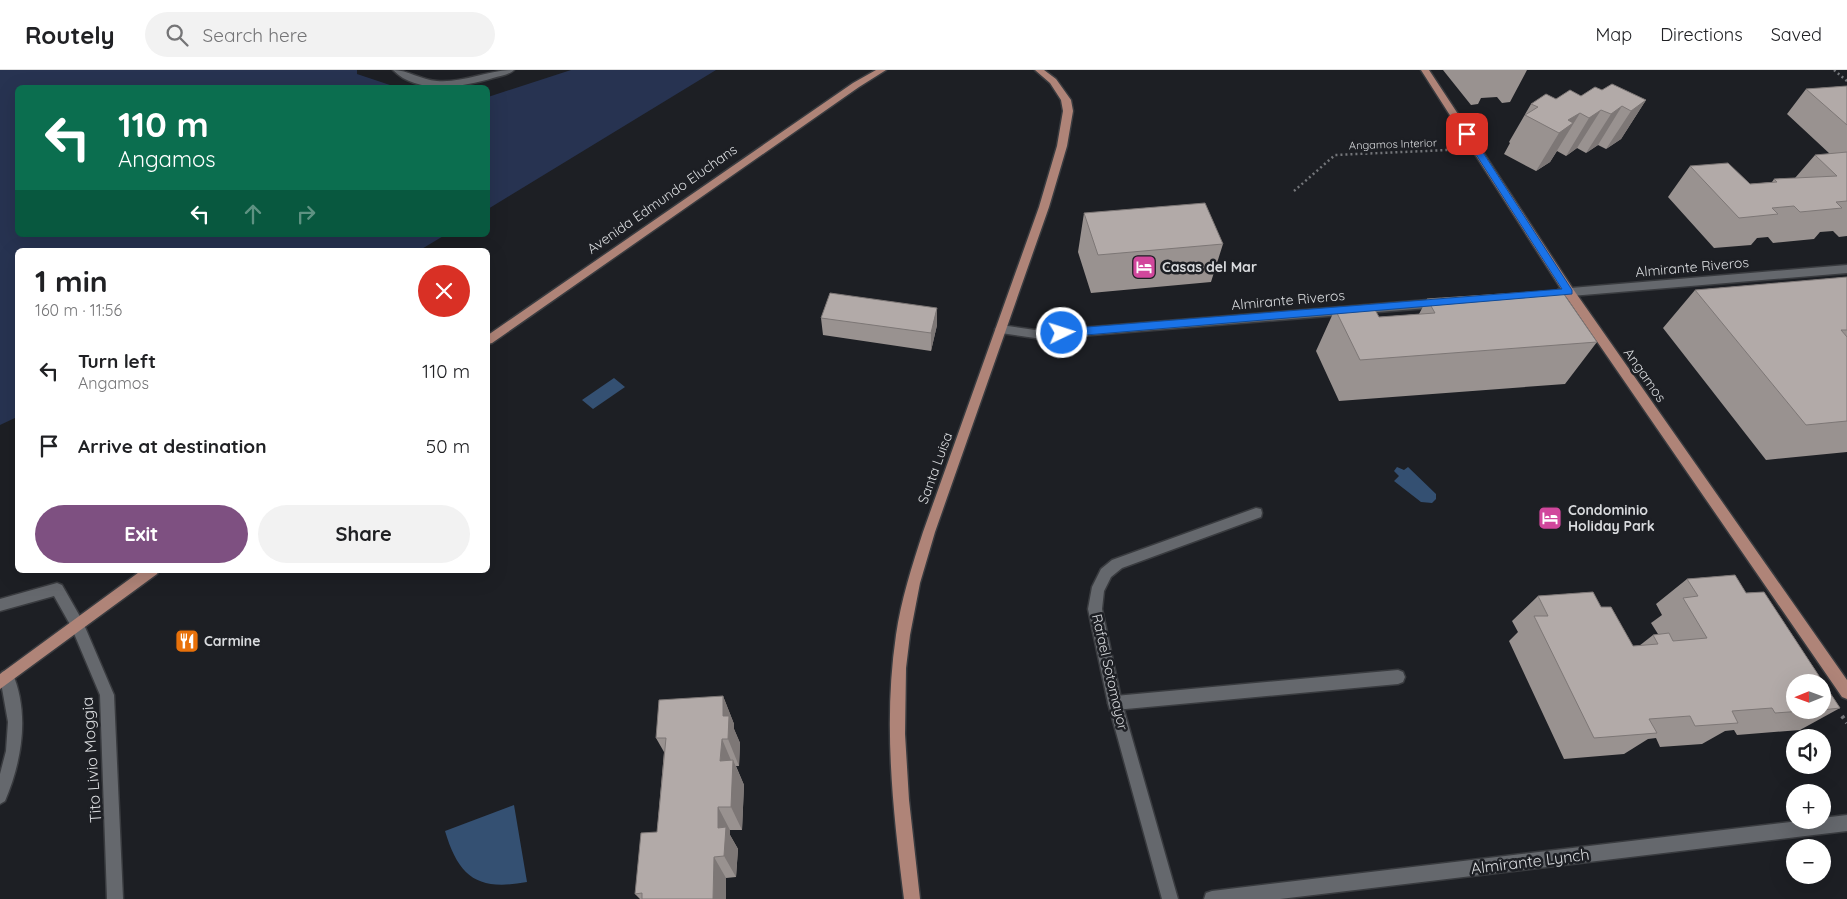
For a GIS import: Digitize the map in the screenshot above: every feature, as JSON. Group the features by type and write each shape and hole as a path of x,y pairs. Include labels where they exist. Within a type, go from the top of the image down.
{"main road":[{"path":"856,85 868,70"},
{"path":"856,85 882,70"},
{"name":"Santa Luisa","path":"912,899 900,803 897,746 898,692 903,634 914,581 928,532 1044,206 1062,146 1068,111 1061,90 1039,70"},
{"name":"Angamos","path":"1425,70 1569,292 1847,692"},
{"name":"Avenida Edmundo Eluchans","path":"490,339 856,85"},
{"path":"4,679 148,573"}],"street":[{"path":"397,70 415,80 429,83 462,82 510,70"},
{"name":"Almirante Riveros","path":"1544,294 1847,269"},
{"name":"Almirante Riveros","path":"1001,329 1042,335 1455,301"},
{"name":"Rafael Sotomayor","path":"1170,899 1115,703 1095,609 1097,591 1106,573 1117,564 1256,513"},
{"name":"Tito Livio Moggia","path":"0,605 57,589 77,624 106,695 115,899"},
{"path":"1115,703 1398,677"},
{"path":"0,796 13,753 17,724 14,699 4,679"},
{"name":"Almirante Lynch","path":"1212,899 1847,823"}],"path":[{"path":"1834,70 1847,81"},
{"name":"Angamos Interior","path":"1294,191 1334,155 1477,149"}],"shaded area":[{"path":"0,70 357,70 357,74 390,85 15,85 15,237 442,237 423,248 15,248 15,418 0,425"},
{"path":"571,70 716,70 490,208 490,96"},
{"path":"614,378 625,387 593,409 582,400"},
{"path":"1397,467 1404,470 1408,467 1436,494 1436,499 1432,503 1421,502 1394,481 1399,476 1394,471"},
{"path":"514,805 527,882 495,884 473,878 457,860 445,831"}],"building":[{"path":"1612,84 1646,100 1631,111 1622,106 1611,114 1601,110 1589,118 1580,113 1568,120 1573,123 1559,133 1525,115 1538,107 1531,104 1546,94 1556,99 1570,90 1581,96 1595,87 1602,90"},
{"path":"1847,86 1847,125 1806,89"},
{"path":"1847,152 1847,201 1836,202 1842,208 1800,212 1794,206 1772,208 1778,214 1739,218 1690,166 1728,163 1750,184 1777,182 1774,179 1837,176 1815,155"},
{"path":"1205,203 1223,244 1098,255 1084,213"},
{"path":"1847,277 1847,330 1841,330 1847,337 1847,421 1806,425 1695,290"},
{"path":"1561,290 1597,342 1360,360 1335,309 1373,306 1379,317 1435,313 1427,299"},
{"path":"830,293 937,308 931,333 821,318"},
{"path":"1735,575 1746,593 1764,592 1818,674 1786,674 1786,712 1775,713 1772,708 1732,711 1738,723 1695,726 1690,716 1649,719 1657,733 1594,738 1534,616 1548,616 1538,596 1593,592 1601,607 1611,607 1633,646 1658,644 1653,635 1669,633 1673,641 1707,638 1683,598 1698,596 1687,579"},
{"path":"1831,694 1840,708 1831,709"},
{"path":"723,696 723,716 729,716 728,739 722,739 720,761 733,760 731,807 718,807 718,828 726,827 724,856 714,857 713,899 642,899 642,893 635,894 641,833 657,832 666,738 656,738 659,700"}],"place":[{"name":"Casas del Mar","path":"1144,267"},
{"name":"Condominio Holiday Park","path":"1550,518"},
{"name":"Carmine","path":"187,641"}],"route":[{"path":"1062,333 1569,292 1467,134"}]}
